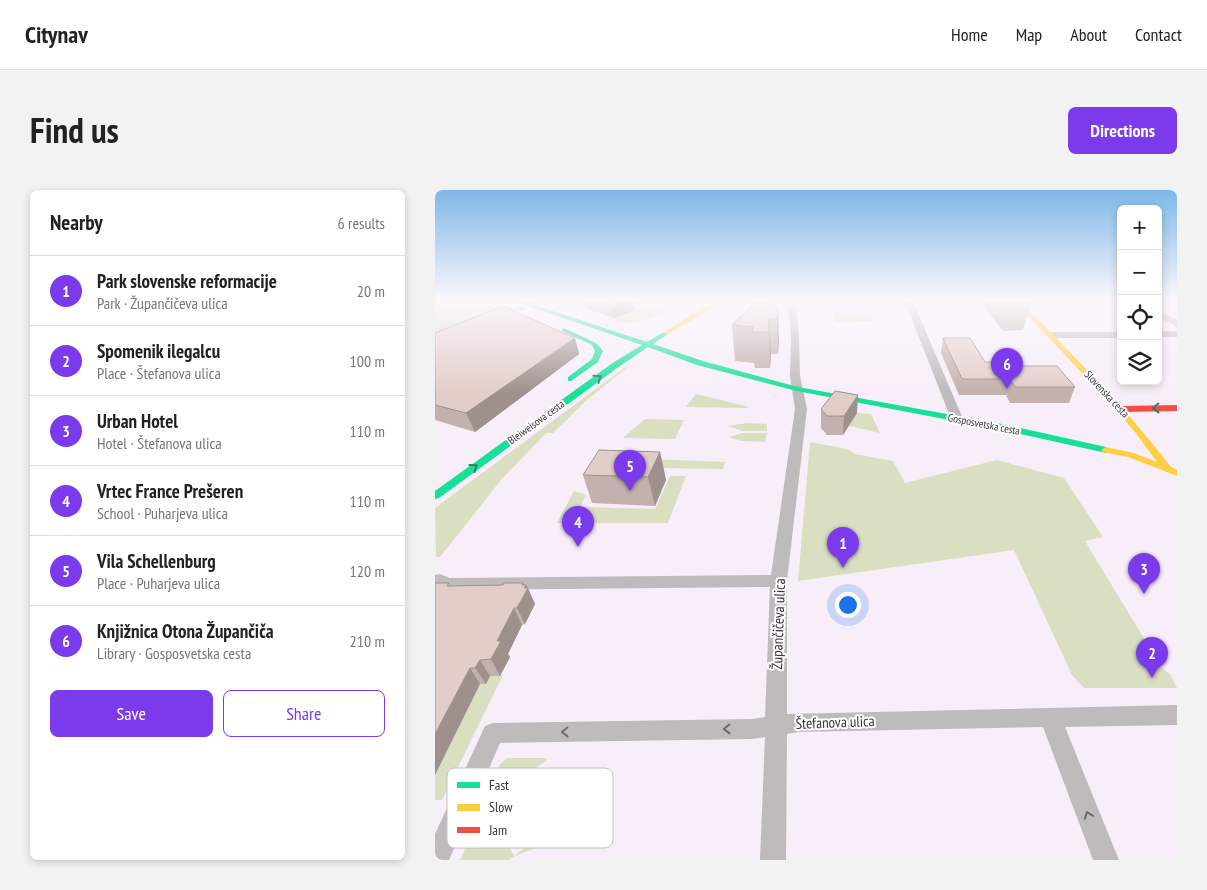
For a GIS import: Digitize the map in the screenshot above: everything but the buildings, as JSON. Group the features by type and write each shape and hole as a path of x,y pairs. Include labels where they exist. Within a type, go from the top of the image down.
{"main road":[{"name":"Bleiweisova cesta","path":"564,330 585,338 594,344 599,350 599,355 562,388 637,345"},
{"path":"592,330 637,345 665,330"},
{"path":"604,330 637,345"},
{"path":"637,345 656,330"},
{"name":"Slovenska cesta","path":"1047,330 1122,408 1172,471"},
{"name":"Bleiweisova cesta","path":"435,496 637,345"},
{"name":"Gosposvetska cesta","path":"637,345 797,389 957,419 1131,455 1172,471"},
{"path":"1122,408 1177,408"}],"street":[{"name":"Župančičeva ulica","path":"773,860 779,581 801,409 795,376 794,330"},
{"path":"921,330 957,419"},
{"path":"1162,334 1177,334"},
{"path":"1052,335 1117,335"},
{"path":"440,580 448,584 779,581"},
{"name":"Štefanova ulica","path":"478,768 493,733 752,729 798,722 1177,715"},
{"path":"1050,717 1106,860"},
{"name":"Štefanova ulica","path":"437,860 447,837"}],"green space":[{"path":"435,330 453,330 435,337"},
{"path":"627,366 588,399 553,433 546,433 501,480 440,557 436,557 435,508"},
{"path":"696,394 746,406 748,408 686,407"},
{"path":"857,413 871,414 880,433 849,426"},
{"path":"645,419 684,420 675,439 623,438"},
{"path":"747,423 767,424 767,431 743,431 728,426"},
{"path":"743,433 767,433 765,442 742,441 728,437"},
{"path":"810,442 847,449 855,454 893,461 905,483 997,460 1064,478 1103,537 1085,541 1148,645 1158,665 1170,674 1177,688 1084,688 1072,675 1014,550 798,581"},
{"path":"623,458 725,462 723,469 662,468"},
{"path":"670,476 686,476 668,523 557,523 574,491 586,495 580,507 655,509"},
{"path":"503,675 458,768 447,768 447,790 442,800 435,800 435,775 480,684 486,684 490,676"},
{"path":"507,758 545,758 547,760 536,768 499,768"},
{"path":"465,848 509,848 514,856 524,848 539,848 524,852 509,860 460,860"}],"traffic: fast":[{"path":"565,330 594,344 599,351 595,360 571,379"},
{"path":"604,330 648,345"},
{"path":"435,496 617,364 666,333"},
{"path":"648,345 700,363 797,389 1002,427 1106,450"}],"traffic: slow":[{"path":"666,333 670,330"},
{"path":"1045,330 1107,394 1138,430 1168,470"},
{"path":"1106,450 1131,455 1177,473"}],"traffic: jam":[{"path":"1122,409 1177,408"}],"place":[{"name":"Knjižnica Otona Župančiča","path":"1007,389"},
{"name":"Vila Schellenburg","path":"630,491"},
{"name":"Vrtec France Prešeren","path":"578,547"},
{"name":"Park slovenske reformacije","path":"843,568"},
{"name":"Urban Hotel","path":"1144,594"},
{"name":"Spomenik ilegalcu","path":"1152,678"}]}
